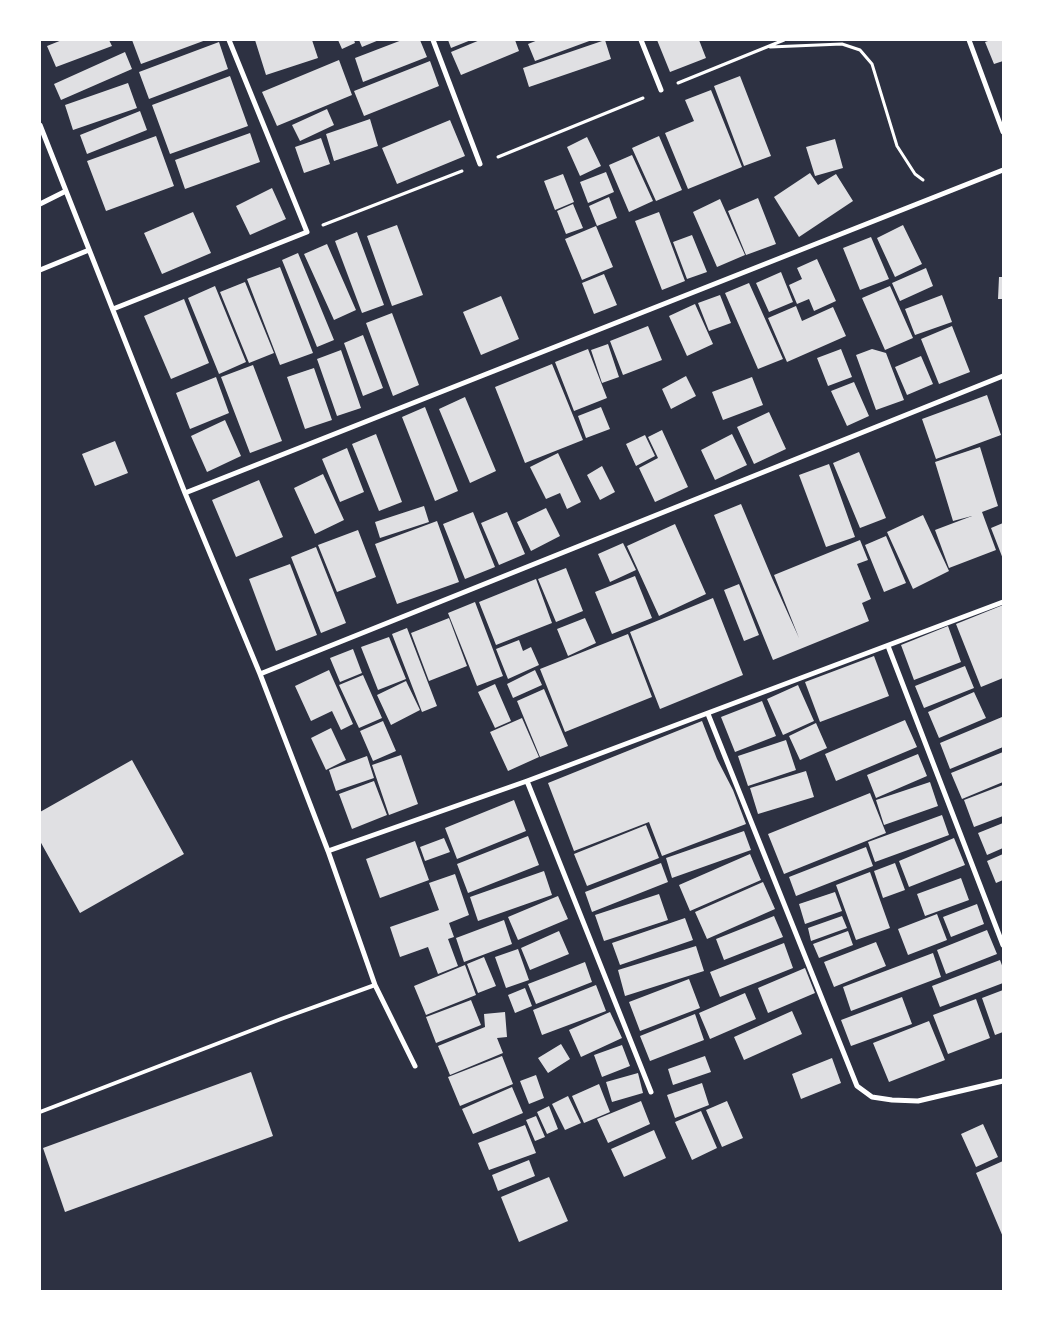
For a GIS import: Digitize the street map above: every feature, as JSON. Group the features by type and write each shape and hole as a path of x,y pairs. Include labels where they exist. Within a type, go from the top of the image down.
{"street":[{"path":"113,309 307,232 229,40"},
{"path":"433,40 480,164"},
{"path":"641,40 661,90"},
{"path":"969,40 1003,132"},
{"path":"40,125 185,494 260,674 328,851 375,985 415,1066"},
{"path":"185,494 1003,170"},
{"path":"40,204 66,191"},
{"path":"40,270 89,250"},
{"path":"260,674 1003,376"},
{"path":"328,851 527,781 1003,602"},
{"path":"888,646 1003,945"},
{"path":"708,714 857,1086 872,1097 892,1100 918,1100 1003,1081"},
{"path":"527,781 650,1092"}],"lane":[{"path":"40,1112 375,985"}],"path":[{"path":"307,232 480,164 784,40"},
{"path":"768,47 842,44 860,50 872,64 897,146 915,174 941,195"}],"building":[{"path":"62,40 109,40 112,46 56,67 47,46"},
{"path":"132,40 206,40 141,64"},
{"path":"255,40 312,40 318,58 266,75"},
{"path":"338,40 354,40 355,43 342,49"},
{"path":"359,40 379,40 362,47"},
{"path":"402,40 420,40 427,57 363,82 355,58"},
{"path":"448,40 471,40 451,48"},
{"path":"480,40 515,40 519,51 461,75 451,52"},
{"path":"538,40 592,40 535,61 528,44"},
{"path":"605,40 611,59 529,87 523,68"},
{"path":"657,40 699,40 706,58 670,72"},
{"path":"1003,40 1003,61 994,64 985,42"},
{"path":"219,42 228,69 149,99 139,72"},
{"path":"125,52 132,69 61,100 54,84"},
{"path":"339,60 352,95 277,126 262,92"},
{"path":"430,61 439,86 364,116 354,91"},
{"path":"230,76 248,126 170,154 152,105"},
{"path":"740,76 771,156 744,166 714,86"},
{"path":"128,83 137,108 73,130 65,105"},
{"path":"711,90 742,167 688,189 665,133 694,121 685,100"},
{"path":"327,109 334,125 300,141 292,125"},
{"path":"140,111 147,130 87,154 80,135"},
{"path":"370,119 378,146 334,161 326,134"},
{"path":"450,120 465,156 397,184 382,148"},
{"path":"250,133 260,162 185,189 175,160"},
{"path":"156,136 174,186 106,211 87,161"},
{"path":"659,136 682,190 656,201 632,148"},
{"path":"587,137 601,166 580,176 567,147"},
{"path":"321,138 330,164 304,173 295,147"},
{"path":"835,139 843,168 815,176 806,147"},
{"path":"632,155 653,201 629,212 609,165"},
{"path":"606,172 614,192 588,203 580,182"},
{"path":"810,173 818,185 836,174 853,201 799,237 774,197"},
{"path":"563,174 574,202 555,210 544,181"},
{"path":"272,188 286,219 250,235 236,206"},
{"path":"609,197 617,218 597,226 589,206"},
{"path":"758,198 776,244 746,255 728,211"},
{"path":"720,199 745,255 717,267 693,212"},
{"path":"573,204 583,228 566,234 557,211"},
{"path":"193,212 211,253 162,274 144,233"},
{"path":"659,212 685,281 662,290 635,221"},
{"path":"397,225 423,295 392,306 367,236"},
{"path":"903,225 922,264 895,277 877,238"},
{"path":"596,226 613,267 582,280 565,239"},
{"path":"357,232 384,305 362,313 335,241"},
{"path":"692,235 707,272 687,279 673,242"},
{"path":"871,237 889,279 860,290 843,248"},
{"path":"327,244 356,310 334,320 304,254"},
{"path":"298,253 334,340 317,347 282,260"},
{"path":"817,259 836,301 814,311 809,299 797,304 789,285 802,279 797,268"},
{"path":"280,267 313,353 280,365 247,279"},
{"path":"926,268 933,286 900,301 892,283"},
{"path":"781,272 793,302 769,312 756,283"},
{"path":"604,274 617,305 594,314 582,283"},
{"path":"999,277 1003,277 1003,299 998,299"},
{"path":"245,282 274,353 249,363 220,292"},
{"path":"749,283 783,359 758,369 725,293"},
{"path":"215,286 246,362 219,374 188,298"},
{"path":"890,286 913,338 885,350 862,298"},
{"path":"720,295 731,323 709,331 698,303"},
{"path":"942,295 952,322 915,335 905,309"},
{"path":"501,296 519,339 481,355 463,312"},
{"path":"184,299 209,363 171,379 144,316"},
{"path":"695,304 713,344 687,356 669,316"},
{"path":"796,306 802,321 833,307 846,336 787,362 768,318"},
{"path":"392,313 419,385 393,396 366,323"},
{"path":"648,326 662,360 623,375 610,341"},
{"path":"952,326 970,372 939,384 921,339"},
{"path":"363,335 383,388 363,396 344,343"},
{"path":"608,344 619,377 602,383 591,350"},
{"path":"588,349 607,398 574,411 555,362"},
{"path":"841,349 852,377 828,386 817,358"},
{"path":"872,349 886,353 904,400 876,410 856,355"},
{"path":"341,350 361,408 337,416 317,359"},
{"path":"921,356 933,384 907,395 895,367"},
{"path":"552,364 583,440 525,463 495,387"},
{"path":"253,365 282,441 250,453 221,377"},
{"path":"314,368 332,420 305,429 287,377"},
{"path":"686,376 696,396 671,409 662,389"},
{"path":"216,377 229,413 190,429 176,393"},
{"path":"752,377 763,405 723,420 712,392"},
{"path":"854,382 869,416 847,426 831,391"},
{"path":"987,395 1001,435 936,459 922,419"},
{"path":"465,397 496,471 470,483 439,409"},
{"path":"425,407 458,491 435,501 402,417"},
{"path":"601,407 610,429 586,438 578,416"},
{"path":"769,412 786,449 754,464 737,427"},
{"path":"225,420 241,456 207,472 191,436"},
{"path":"662,430 688,487 655,502 639,468 658,458 648,437"},
{"path":"376,434 402,502 379,511 352,444"},
{"path":"732,434 747,465 715,480 701,450"},
{"path":"645,435 655,456 636,466 626,444"},
{"path":"115,441 128,473 95,486 82,454"},
{"path":"980,447 998,506 982,512 996,550 949,568 935,530 972,516 953,521 935,462"},
{"path":"347,448 364,492 340,502 322,459"},
{"path":"859,452 886,518 860,528 833,463"},
{"path":"558,453 581,502 567,509 560,493 546,499 530,467"},
{"path":"829,464 855,537 826,547 799,475"},
{"path":"602,466 615,492 600,500 587,475"},
{"path":"323,474 344,520 315,534 294,488"},
{"path":"259,480 283,537 236,557 212,500"},
{"path":"741,504 799,638 774,575 860,540 868,560 857,564 871,599 862,603 869,621 773,660 714,515"},
{"path":"424,506 429,522 380,538 375,522"},
{"path":"546,508 560,536 531,551 517,522"},
{"path":"473,512 495,567 465,579 443,524"},
{"path":"507,512 525,554 499,565 481,523"},
{"path":"923,515 949,571 913,589 887,532"},
{"path":"437,521 459,582 397,604 375,544"},
{"path":"1003,523 1003,559 991,528"},
{"path":"675,524 706,594 659,616 627,546"},
{"path":"358,530 376,577 337,592 318,545"},
{"path":"886,536 906,583 884,592 865,545"},
{"path":"623,543 636,570 610,582 598,554"},
{"path":"316,547 346,623 321,633 291,557"},
{"path":"290,564 317,635 276,651 249,579"},
{"path":"566,568 583,611 556,622 538,579"},
{"path":"635,576 652,618 612,634 595,592"},
{"path":"536,579 552,623 496,645 479,602"},
{"path":"739,584 759,635 744,641 724,590"},
{"path":"713,598 743,675 660,709 630,632"},
{"path":"475,602 503,676 477,686 448,613"},
{"path":"1003,605 1003,678 981,687 956,624"},
{"path":"449,618 467,666 429,681 411,633"},
{"path":"585,618 596,643 568,656 557,629"},
{"path":"948,626 961,662 914,680 901,645"},
{"path":"407,628 437,706 422,712 392,634"},
{"path":"628,634 652,697 565,732 540,669"},
{"path":"389,637 406,679 378,690 361,647"},
{"path":"519,640 523,651 531,647 539,665 508,679 496,649"},
{"path":"353,649 362,673 340,682 330,658"},
{"path":"874,656 889,696 820,722 805,682"},
{"path":"965,666 974,688 924,708 915,686"},
{"path":"329,670 353,724 341,730 332,711 311,721 295,686"},
{"path":"535,670 542,685 513,698 507,684"},
{"path":"363,675 382,718 359,728 339,685"},
{"path":"406,681 420,710 391,725 377,695"},
{"path":"495,684 511,721 495,728 478,692"},
{"path":"798,685 814,721 783,735 767,699"},
{"path":"544,689 568,746 540,757 517,701"},
{"path":"974,692 986,718 939,738 928,712"},
{"path":"762,701 776,736 735,752 721,717"},
{"path":"1002,717 1003,747 950,769 940,743"},
{"path":"522,718 539,757 508,771 490,732"},
{"path":"905,720 917,747 836,781 825,754"},
{"path":"383,721 396,751 373,761 360,731"},
{"path":"702,721 746,824 662,856 649,822 574,851 548,783"},
{"path":"816,723 827,748 800,760 789,736"},
{"path":"331,728 346,760 326,770 311,738"},
{"path":"786,740 796,770 748,786 738,756"},
{"path":"1003,752 1003,782 962,799 951,773"},
{"path":"918,754 927,776 876,798 867,775"},
{"path":"401,755 418,804 389,815 372,765"},
{"path":"367,756 374,778 336,791 329,770"},
{"path":"132,760 184,854 80,913 40,841 40,812"},
{"path":"806,771 814,797 758,814 750,788"},
{"path":"374,781 387,815 352,829 339,794"},
{"path":"930,782 938,806 884,825 876,800"},
{"path":"1003,785 1003,816 974,827 964,800"},
{"path":"870,793 886,833 784,874 768,834"},
{"path":"514,800 526,831 457,859 445,828"},
{"path":"942,815 949,835 875,862 868,842"},
{"path":"1003,823 1003,848 987,855 978,833"},
{"path":"646,825 659,858 587,886 574,854"},
{"path":"744,831 751,850 672,878 666,858"},
{"path":"528,836 539,865 468,893 457,864"},
{"path":"444,838 450,852 425,861 420,847"},
{"path":"954,838 965,865 909,887 899,861"},
{"path":"415,841 429,880 380,898 366,859"},
{"path":"866,847 873,866 796,896 789,877"},
{"path":"750,854 761,880 690,911 679,885"},
{"path":"1003,854 1003,880 996,883 987,861"},
{"path":"661,863 668,882 592,912 585,892"},
{"path":"895,863 905,890 883,898 874,871"},
{"path":"544,871 552,895 478,921 470,897"},
{"path":"870,872 890,928 856,940 836,885"},
{"path":"455,874 469,915 449,923 454,937 448,939 458,966 438,974 428,947 400,957 390,927 439,910 429,883"},
{"path":"961,878 969,900 925,916 917,894"},
{"path":"763,882 775,909 707,939 695,912"},
{"path":"835,892 842,911 805,924 799,904"},
{"path":"659,894 668,920 604,941 595,915"},
{"path":"558,896 568,919 518,940 508,917"},
{"path":"977,904 984,924 951,937 943,917"},
{"path":"937,914 947,940 908,955 898,929"},
{"path":"774,916 783,937 724,960 716,939"},
{"path":"842,916 847,928 811,941 808,928"},
{"path":"685,918 693,940 620,965 612,943"},
{"path":"504,920 512,944 464,962 456,938"},
{"path":"987,930 997,954 946,974 937,950"},
{"path":"559,931 569,954 530,970 521,948"},
{"path":"848,931 853,945 819,958 813,944"},
{"path":"876,942 886,966 834,987 824,962"},
{"path":"784,943 793,968 720,997 710,972"},
{"path":"696,946 704,971 625,996 618,970"},
{"path":"518,949 529,980 506,988 495,957"},
{"path":"933,953 941,977 851,1011 843,987"},
{"path":"484,957 496,986 478,993 467,964"},
{"path":"1000,960 1003,968 1003,983 940,1007 932,986"},
{"path":"585,962 592,982 536,1004 528,984"},
{"path":"465,965 476,995 426,1015 414,986"},
{"path":"805,968 815,993 768,1013 758,988"},
{"path":"689,979 700,1008 640,1031 629,1002"},
{"path":"596,985 606,1011 542,1035 533,1010"},
{"path":"525,988 532,1006 515,1013 508,995"},
{"path":"1003,990 1003,1032 995,1035 982,998"},
{"path":"745,993 756,1019 710,1039 699,1013"},
{"path":"902,997 912,1024 851,1046 841,1020"},
{"path":"976,999 990,1038 948,1054 933,1015"},
{"path":"471,1000 481,1025 436,1043 426,1017"},
{"path":"792,1011 802,1034 744,1060 734,1037"},
{"path":"505,1012 507,1037 497,1038 503,1053 450,1075 438,1046 485,1027 484,1014"},
{"path":"610,1012 622,1038 581,1057 569,1030"},
{"path":"695,1014 704,1040 650,1061 640,1036"},
{"path":"929,1021 945,1060 889,1082 873,1043"},
{"path":"561,1044 570,1059 548,1073 538,1058"},
{"path":"622,1045 630,1066 602,1077 594,1055"},
{"path":"502,1056 513,1084 460,1106 448,1077"},
{"path":"705,1056 711,1072 673,1085 668,1069"},
{"path":"832,1058 841,1083 801,1099 792,1074"},
{"path":"251,1072 273,1136 65,1212 43,1148"},
{"path":"638,1073 643,1093 612,1102 606,1082"},
{"path":"536,1075 544,1098 529,1104 520,1081"},
{"path":"702,1083 709,1105 675,1118 667,1095"},
{"path":"599,1084 610,1112 584,1123 572,1096"},
{"path":"512,1087 523,1113 473,1134 462,1109"},
{"path":"568,1096 581,1123 565,1130 552,1104"},
{"path":"641,1101 650,1124 608,1143 597,1119"},
{"path":"727,1101 743,1138 722,1147 706,1110"},
{"path":"549,1106 558,1129 547,1134 537,1112"},
{"path":"701,1111 717,1148 692,1160 675,1122"},
{"path":"536,1116 545,1137 535,1141 526,1120"},
{"path":"983,1124 998,1157 976,1167 961,1134"},
{"path":"525,1125 536,1153 489,1170 478,1143"},
{"path":"654,1130 666,1158 624,1177 611,1149"},
{"path":"529,1160 535,1176 498,1191 492,1175"},
{"path":"1003,1161 1003,1237 976,1173"},
{"path":"549,1177 568,1221 519,1242 501,1197"}]}
